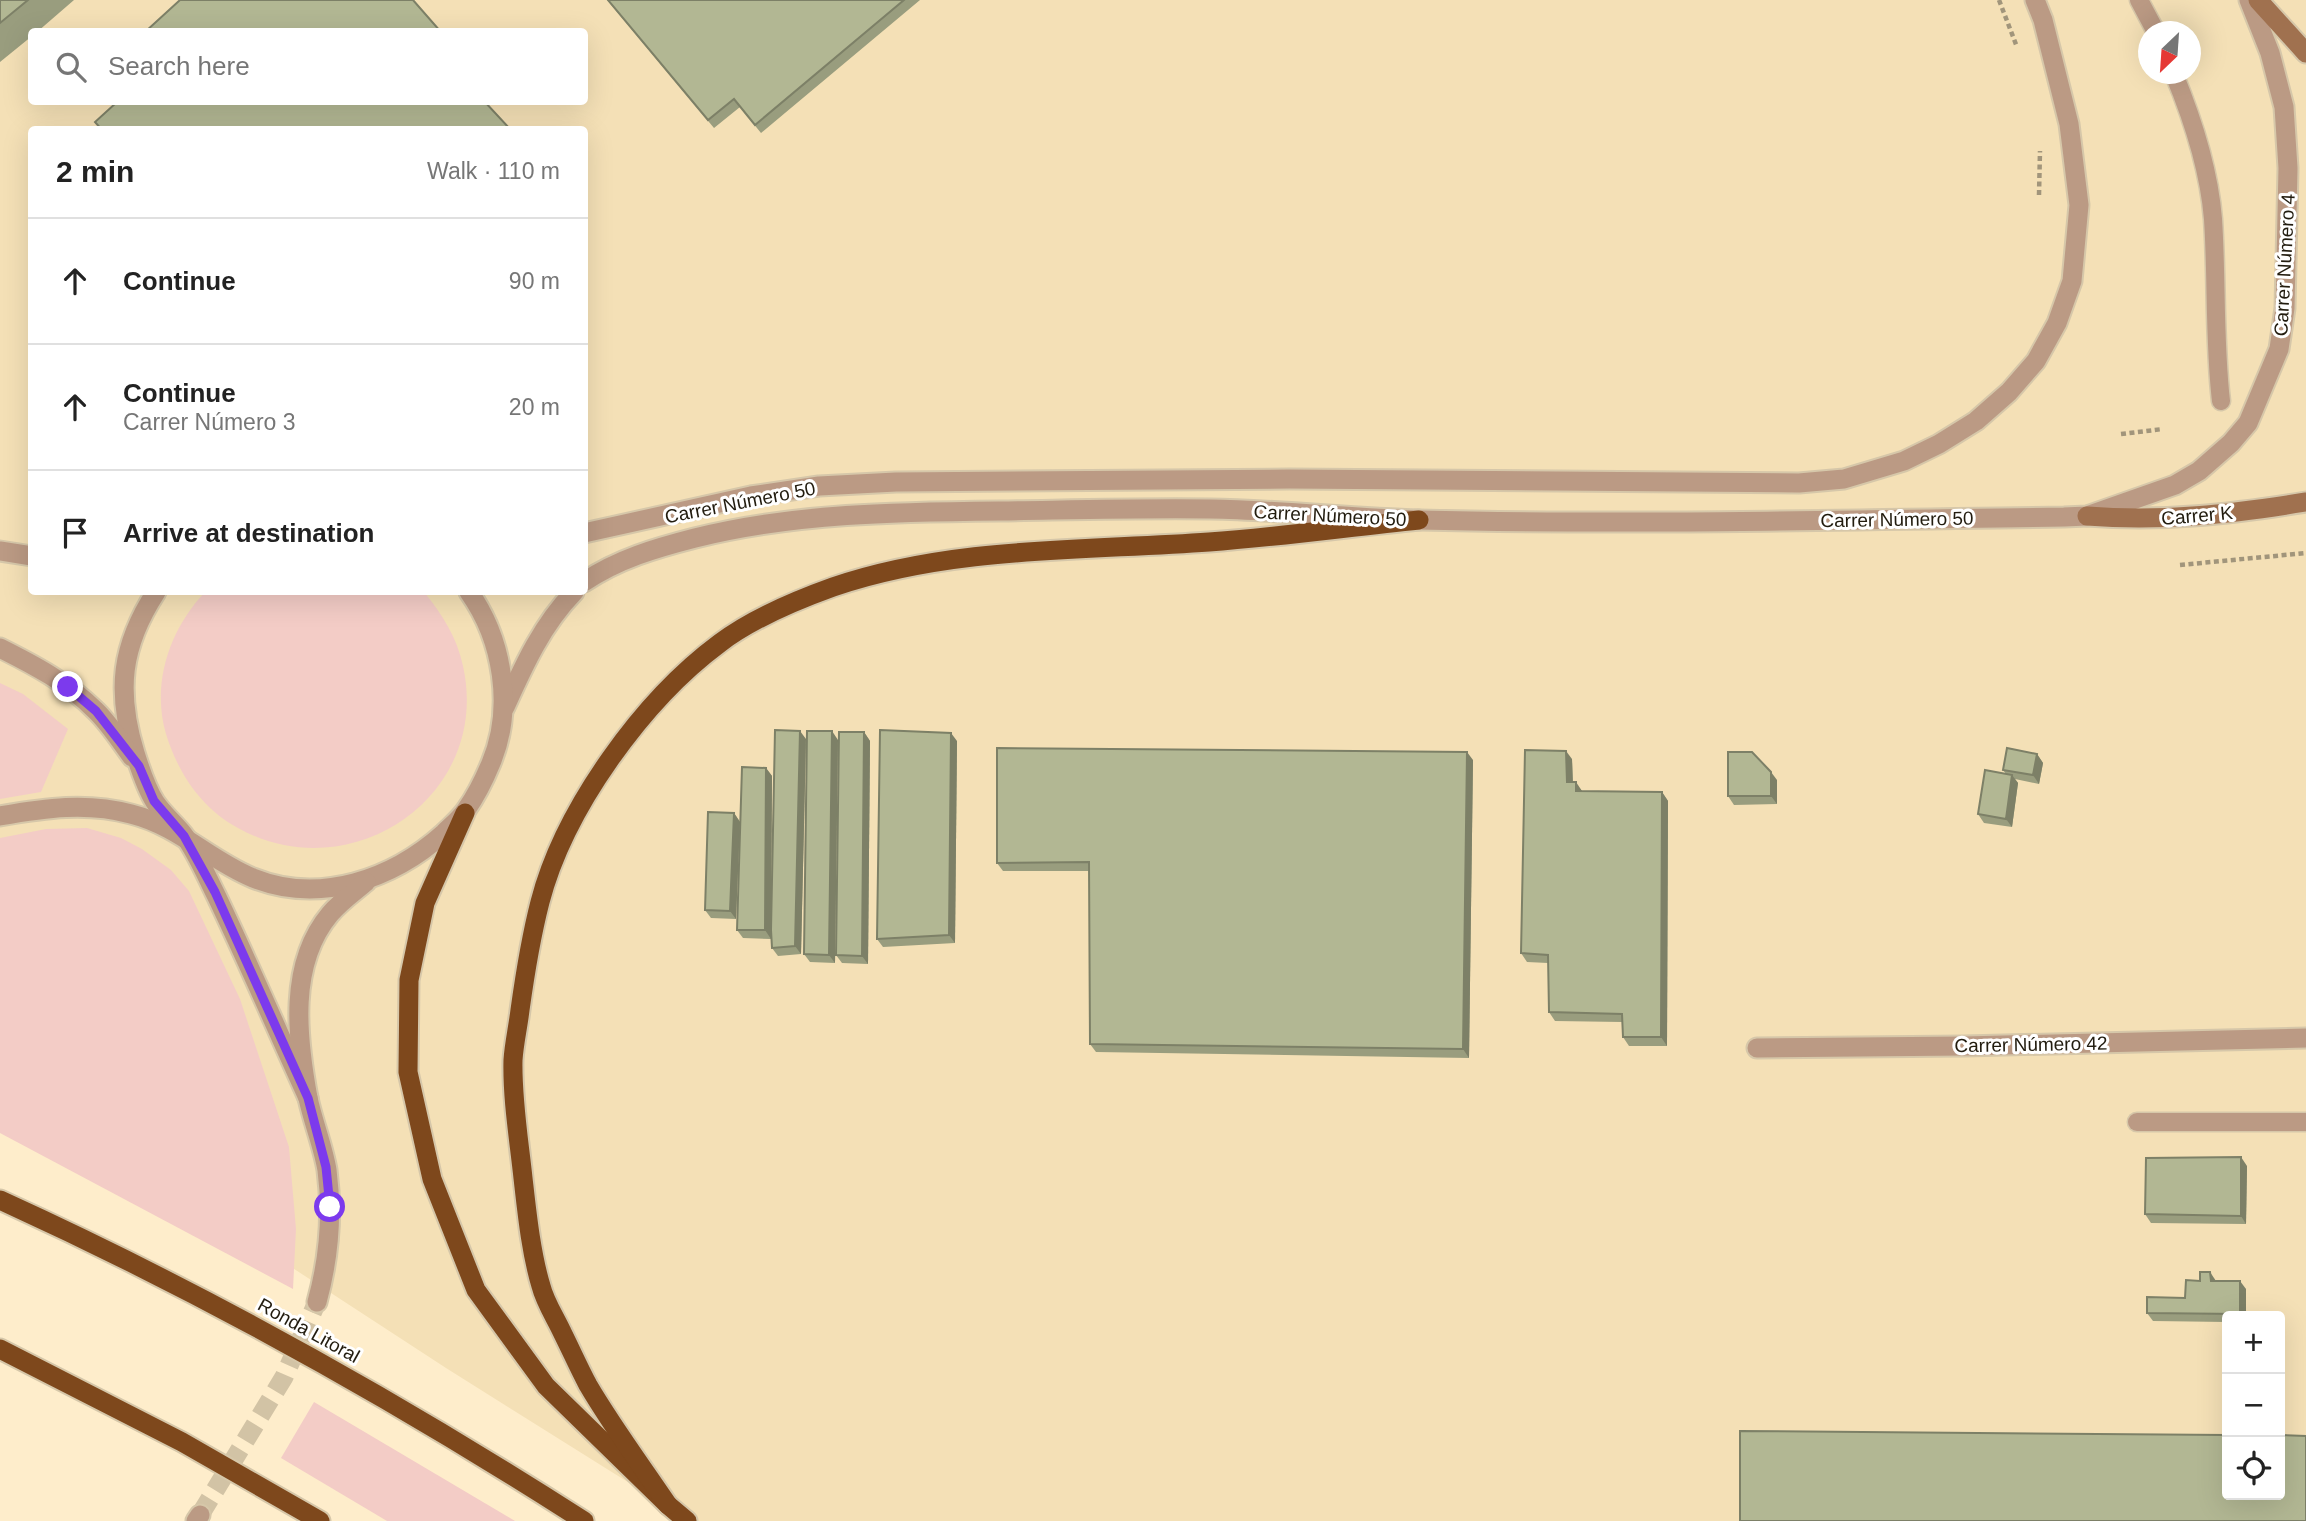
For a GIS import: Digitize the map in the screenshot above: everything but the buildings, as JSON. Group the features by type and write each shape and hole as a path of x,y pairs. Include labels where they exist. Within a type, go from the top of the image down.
{"highway":[{"path":"668,1505 588,1385 541,1288 527,1211 513,1061 526,967 540,901 552,867 592,786 642,717 689,667 723,640 755,620 837,586 892,571 1035,550 1210,542 1419,520"},
{"path":"465,813 425,903 409,980 408,1072 432,1179 476,1290 546,1386 687,1521"},
{"name":"Ronda Litoral","path":"0,1200 69,1231 252,1324 497,1465 584,1521"},
{"path":"0,1349 183,1442 320,1521"}],"main road":[{"path":"2258,0 2306,53"},
{"name":"Carrer K","path":"2087,516 2149,520 2213,515 2306,502"}],"street":[{"name":"Carrer Número 50","path":"588,532 751,496 818,486 1275,479 1799,483 1844,479 1903,461 1976,421 2009,392 2036,361 2057,323 2072,281 2079,205 2069,124 2043,20 2035,0"},
{"name":"Carrer Número 4","path":"2087,516 2175,485 2199,471 2248,423 2279,349 2285,308 2288,168 2284,107 2270,53 2249,0"},
{"name":"Carrer Número 50","path":"588,579 605,568 633,556 736,528 812,517 882,512 1212,509 1419,520 1785,521 2087,516"},
{"path":"0,551 28,555"},
{"path":"154,595 143,611 130,643 124,671 123,706 139,766 154,801 184,836 215,892 308,1098"},
{"path":"0,816 70,806 104,808 162,824 218,860 254,878 295,889 330,889 369,879 396,868 423,851 465,813 497,748 503,711 501,670 492,633 471,595"},
{"path":"503,711 542,633 559,607 571,595"},
{"path":"0,648 35,665 68,687 96,711 139,766"},
{"path":"317,1302 330,1241 330,1207 326,1167 308,1098 298,992 302,971 318,933 330,913 369,879"},
{"name":"Carrer Número 42","path":"1757,1048 2306,1038"}],"lane":[{"path":"2139,0 2150,21"},
{"path":"2178,84 2189,109 2204,163 2213,217 2217,360 2221,401"},
{"path":"2137,1122 2306,1122"}],"path":[{"path":"1999,0 2021,60"},
{"path":"2039,195 2040,147"},
{"path":"2121,434 2163,429"},
{"path":"2180,565 2306,552"}],"shaded area":[{"path":"0,0 2306,0 2306,1521 690,1521 446,1368 216,1218 0,1116"},
{"path":"203,595 426,595 443,617 457,645 463,666 466,713 456,755 434,791 404,819 366,839 325,848 281,844 238,828 225,820 202,800 184,776 171,748 162,715 161,696 167,658 173,640"},
{"path":"0,683 23,694 68,729 41,792 0,799"},
{"path":"87,828 121,838 171,870 189,891 240,999 289,1147 296,1229 293,1289 0,1133 0,838 46,829"},
{"path":"314,1402 515,1521 387,1521 281,1458"}],"tunnel":[{"path":"200,1515 284,1377 317,1302"}],"route":[{"path":"68,687 96,711 139,766 154,801 184,836 215,892 308,1098 326,1167 330,1207"}]}
